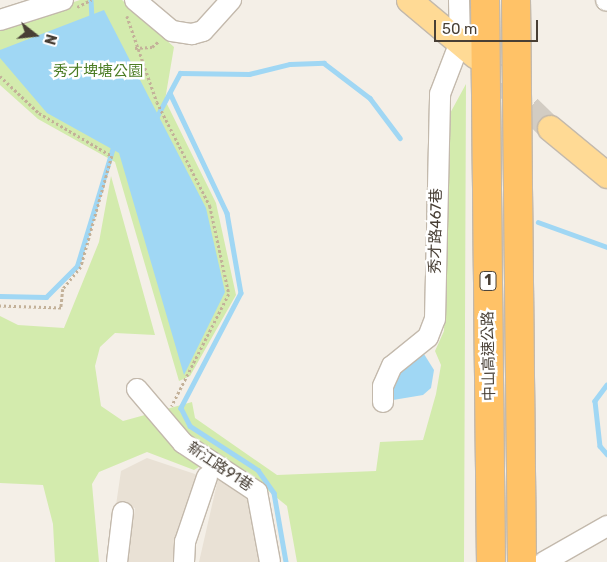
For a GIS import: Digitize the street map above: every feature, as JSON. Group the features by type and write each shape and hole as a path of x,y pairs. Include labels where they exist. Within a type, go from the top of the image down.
{"highway":[{"name":"中山高速公路","path":"485,0 491,562"},
{"name":"中山高速公路","path":"516,0 522,562"}],"main road":[{"path":"408,0 468,49"},
{"path":"550,128 607,175"}],"street":[{"path":"0,20 63,0"},
{"path":"130,4 172,31 203,31 231,0"},
{"path":"459,0 468,49"},
{"name":"秀才路467巷","path":"383,402 383,386 392,366 428,337 435,320 440,94 468,49"},
{"name":"新江路91巷","path":"136,389 183,443 257,492 270,562"},
{"path":"184,562 185,542 207,477"},
{"path":"117,562 123,512"},
{"path":"544,562 571,555 607,526"}],"path":[{"path":"130,4 135,48 157,102 210,206 229,294 177,400 162,418"},
{"path":"135,48 152,47 172,31"},
{"path":"0,76 39,113 112,156 81,267 63,289 61,308 0,306"}],"shaded area":[{"path":"147,458 201,476 180,562 127,562 135,508 116,505 121,471"},
{"path":"218,479 260,508 269,562 199,562"}],"green space":[{"name":"秀才埤塘公園","path":"80,0 122,0 174,47 165,100 216,203 236,295 190,376 179,381 115,162 38,119 0,85 0,26"},
{"path":"466,84 464,562 297,562 287,506 260,484 218,455 194,470 147,452 99,472 92,484 99,562 55,562 53,524 43,485 0,483 0,316 18,325 64,328 99,242 111,176 155,335 115,333 100,347 95,366 101,406 123,421 192,402 195,418 277,475 376,471 380,442 423,440 436,394 441,365 435,351 444,331 448,117"}],"water":[{"name":"秀才埤塘公園","path":"104,10 206,208 225,292 184,375 119,153 47,113 0,58 0,50"},
{"path":"424,354 434,370 431,388 423,395 393,400 392,378 412,358"}],"waterway":[{"path":"91,0 92,20"},
{"path":"155,120 180,73 249,74 290,64 324,63 370,98 400,138"},
{"path":"170,93 227,213 241,293 181,408 190,426 258,470 274,493 286,562"},
{"path":"0,296 46,297 77,266 114,144"},
{"path":"538,222 607,247"},
{"path":"607,385 595,401 600,446 607,454"}],"tunnel":[{"path":"476,56 550,128"}]}
